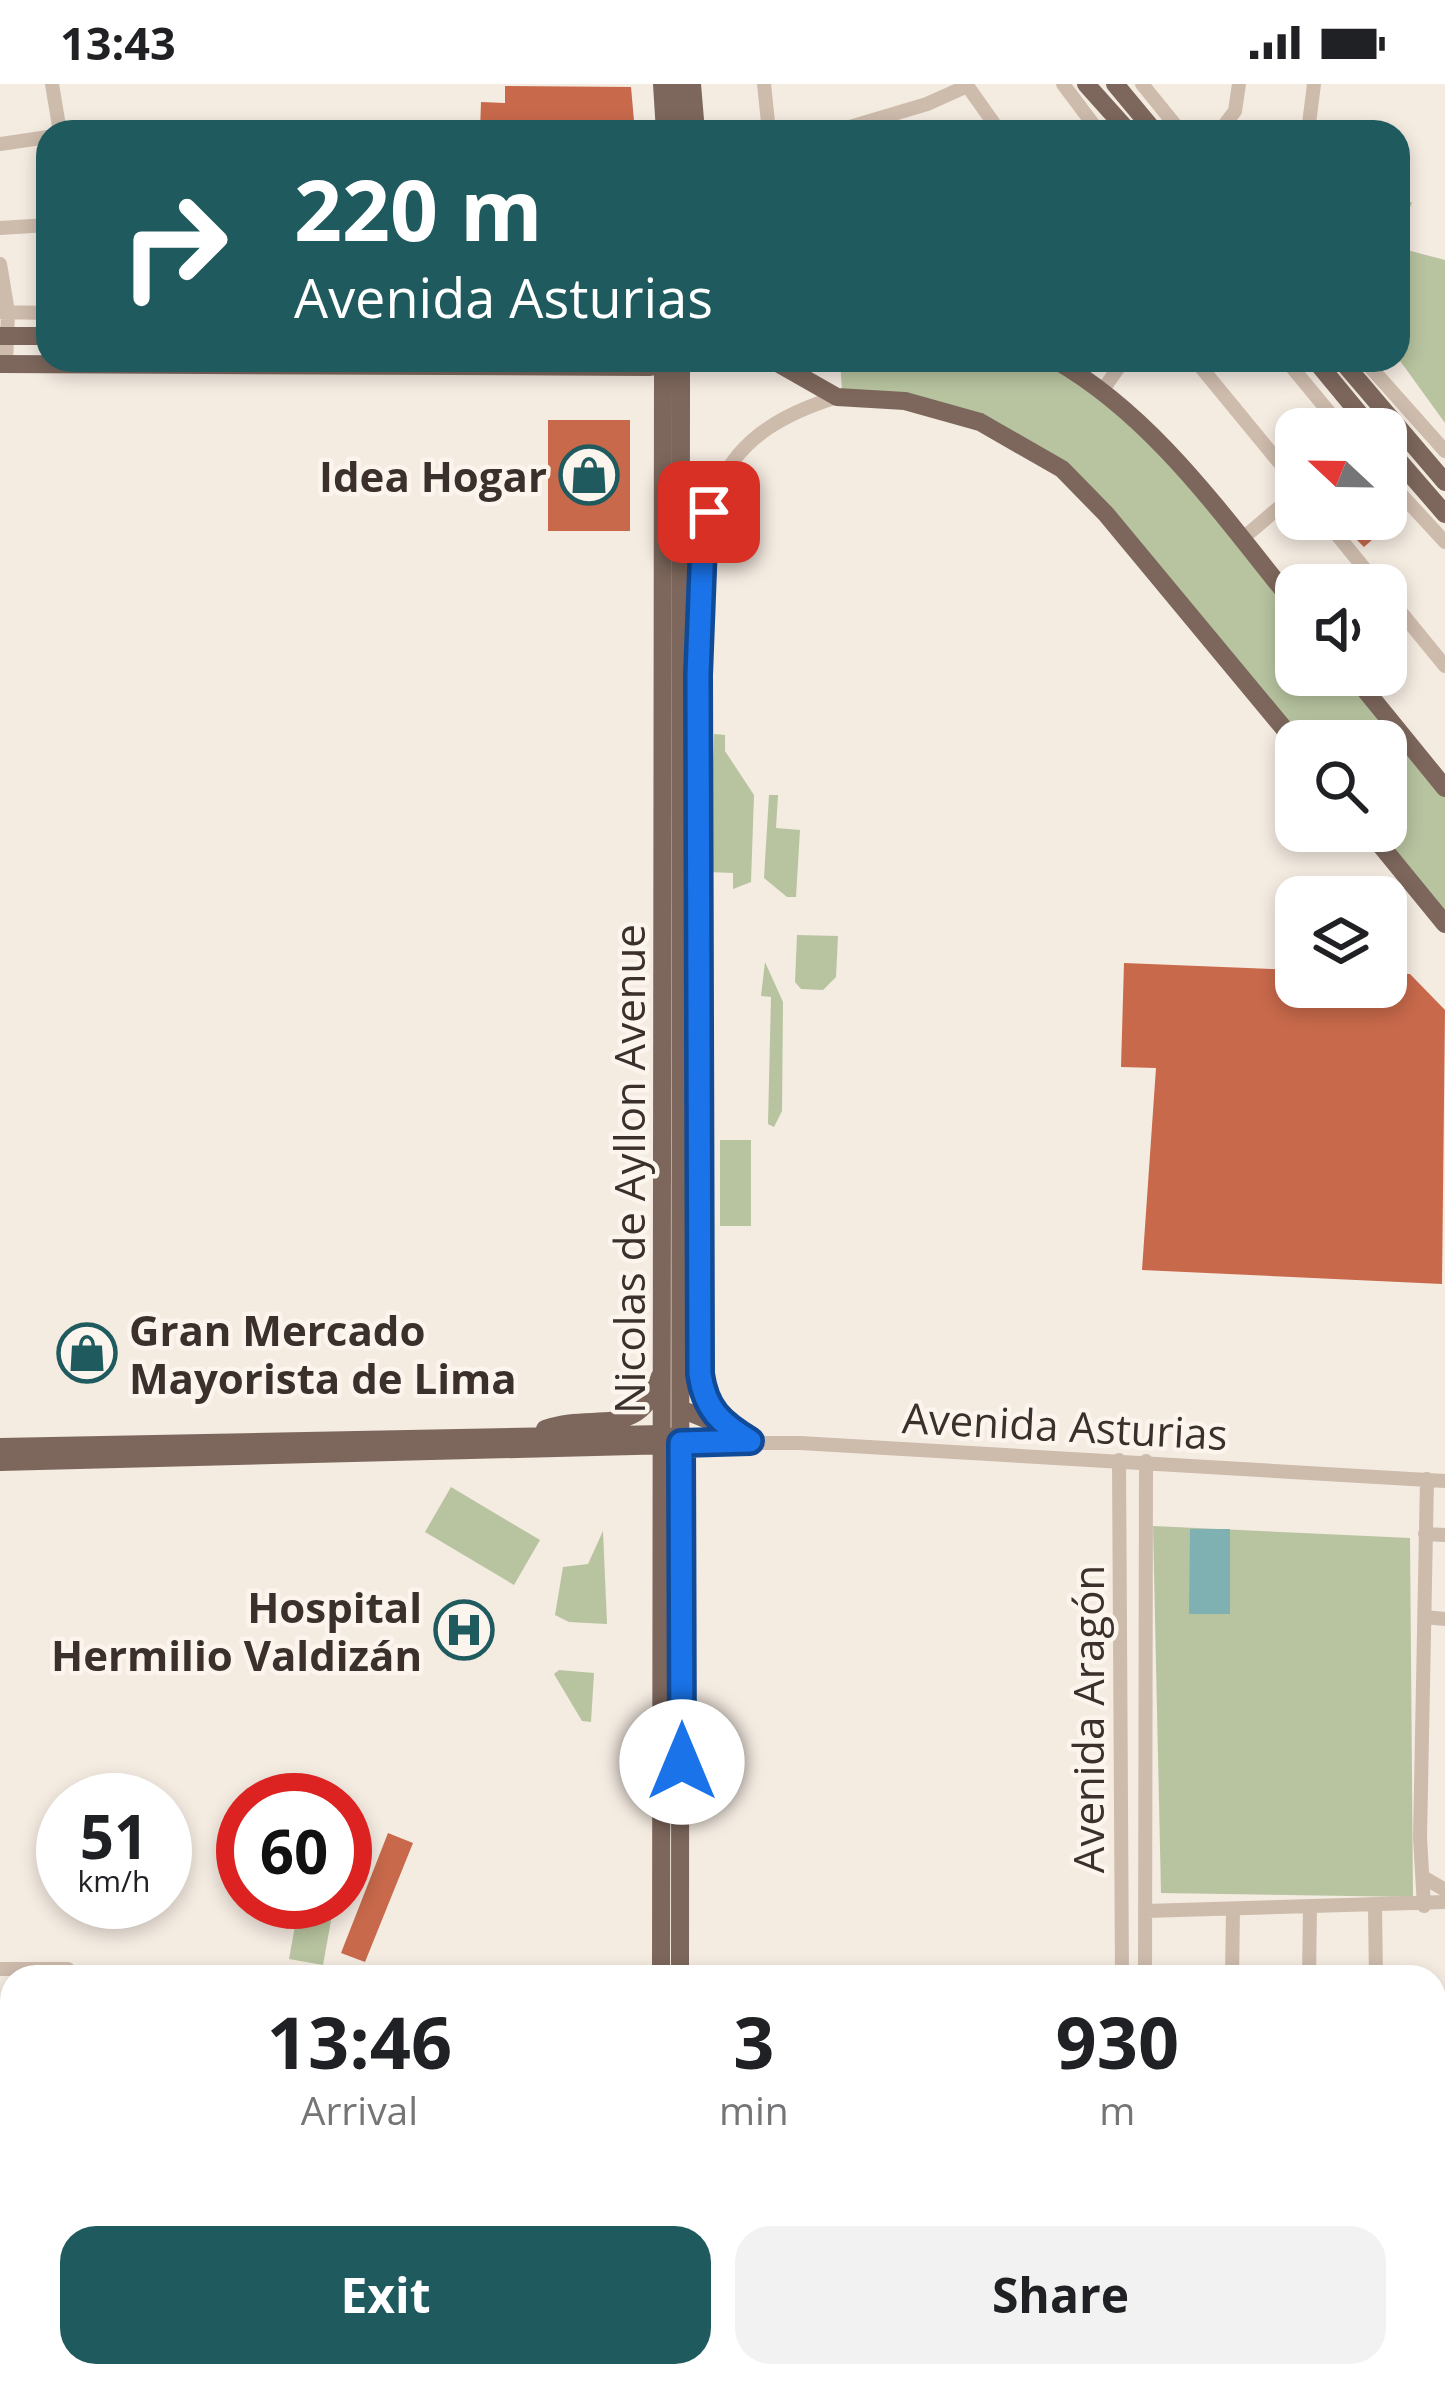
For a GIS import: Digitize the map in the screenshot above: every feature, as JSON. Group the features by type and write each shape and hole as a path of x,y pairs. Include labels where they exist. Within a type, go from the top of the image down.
{"main road":[{"path":"662,84 664,120"},
{"path":"678,84 680,120"},
{"path":"692,84 695,120"},
{"path":"1086,84 1118,120"},
{"path":"1115,84 1145,120"},
{"path":"4,336 36,336"},
{"path":"3,364 36,364"},
{"name":"Nicolas de Ayllon Avenue","path":"656,372 663,409 664,1360 670,1442 680,1965"},
{"name":"Nicolas de Ayllon Avenue","path":"661,1965 670,1442 681,1409 681,372"},
{"path":"793,372 837,397 904,401 947,411 1008,436 1062,470 1106,514 1277,720"},
{"path":"1073,372 1102,391 1163,447 1275,580"},
{"path":"1325,372 1355,408"},
{"path":"1351,372 1445,482"},
{"path":"1407,470 1445,514"},
{"path":"681,609 696,532 723,476"},
{"path":"1371,696 1442,777"},
{"path":"1386,852 1445,924"},
{"path":"525,1436 556,1425 631,1418 649,1402 664,1360"},
{"path":"681,1409 725,1427"},
{"path":"0,1462 525,1436 670,1442"},
{"path":"0,1447 670,1442"}],"street":[{"path":"52,84 58,120"},
{"path":"764,84 768,120"},
{"path":"1063,84 1090,120"},
{"path":"1142,84 1171,120"},
{"path":"1228,120 1239,84"},
{"path":"1310,120 1315,84"},
{"path":"873,120 927,104 967,85 992,120"},
{"path":"0,144 36,139"},
{"path":"0,228 36,226"},
{"path":"0,264 3,364"},
{"path":"4,312 36,313"},
{"path":"1102,391 1115,372"},
{"path":"1206,372 1275,457"},
{"path":"1296,372 1326,408"},
{"path":"1375,372 1445,451"},
{"path":"723,476 775,422 837,397"},
{"name":"Nicolas de Ayllon Avenue","path":"723,476 703,544 697,931 700,1374 708,1406 725,1427"},
{"path":"1407,501 1445,542"},
{"path":"1242,539 1275,511"},
{"path":"1341,540 1361,564"},
{"path":"1407,620 1445,666"},
{"path":"725,1427 750,1441"},
{"name":"Avenida Asturias","path":"670,1442 750,1441 1445,1481"},
{"name":"Avenida Aragón","path":"1119,1460 1122,1965"},
{"name":"Avenida Aragón","path":"1145,1965 1146,1461"},
{"path":"1424,1906 1427,1479"},
{"path":"1425,1534 1445,1535"},
{"path":"1425,1617 1445,1618"},
{"path":"1423,1877 1445,1890"},
{"path":"1145,1911 1445,1902"},
{"path":"1310,1907 1310,1965"},
{"path":"1375,1907 1376,1965"},
{"path":"1232,1965 1233,1909"}],"green space":[{"path":"1410,251 1445,260 1445,423 1408,372"},
{"path":"841,372 1065,372 1129,416 1275,588 1275,696 1363,696 1383,720 1278,720 1060,460 1009,430 956,408 842,390"},
{"path":"714,734 725,735 725,751 754,795 751,882 733,889 733,873 709,872"},
{"path":"1407,749 1445,795 1445,924 1386,852 1407,852"},
{"path":"769,795 778,795 776,828 800,830 796,897 787,897 764,878"},
{"path":"797,935 838,936 836,977 823,990 801,989 795,982"},
{"path":"765,962 783,1002 782,1111 774,1127 768,1124 771,997 761,996"},
{"path":"720,1140 751,1140 751,1226 720,1226"},
{"path":"451,1487 540,1540 514,1585 425,1532"},
{"path":"1153,1526 1410,1538 1413,1897 1161,1893"},
{"path":"603,1531 607,1624 569,1622 555,1615 563,1567 588,1564"},
{"path":"559,1670 594,1673 591,1722 582,1721 554,1674"},
{"path":"294,1929 329,1929 323,1965 289,1959"}],"water":[{"path":"1190,1529 1230,1529 1230,1614 1189,1614"}],"building":[{"path":"505,86 631,87 634,120 480,120 481,102 505,103"},
{"name":"Idea Hogar","path":"548,420 630,420 630,531 548,531"},
{"path":"1124,963 1275,969 1275,1008 1407,1008 1410,974 1445,1010 1442,1284 1142,1270 1156,1068 1121,1067"},
{"path":"388,1833 413,1843 365,1962 341,1953 350,1929 372,1929 372,1874"}],"place":[{"name":"Idea Hogar","path":"589,475"},
{"name":"Gran Mercado Mayorista de Lima","path":"87,1353"},
{"name":"Hospital Hermilio Valdizán","path":"464,1630"}],"route":[{"path":"682,1762 681,1443 750,1441 725,1427 708,1406 700,1374 698,675 703,544 709,512"}]}
